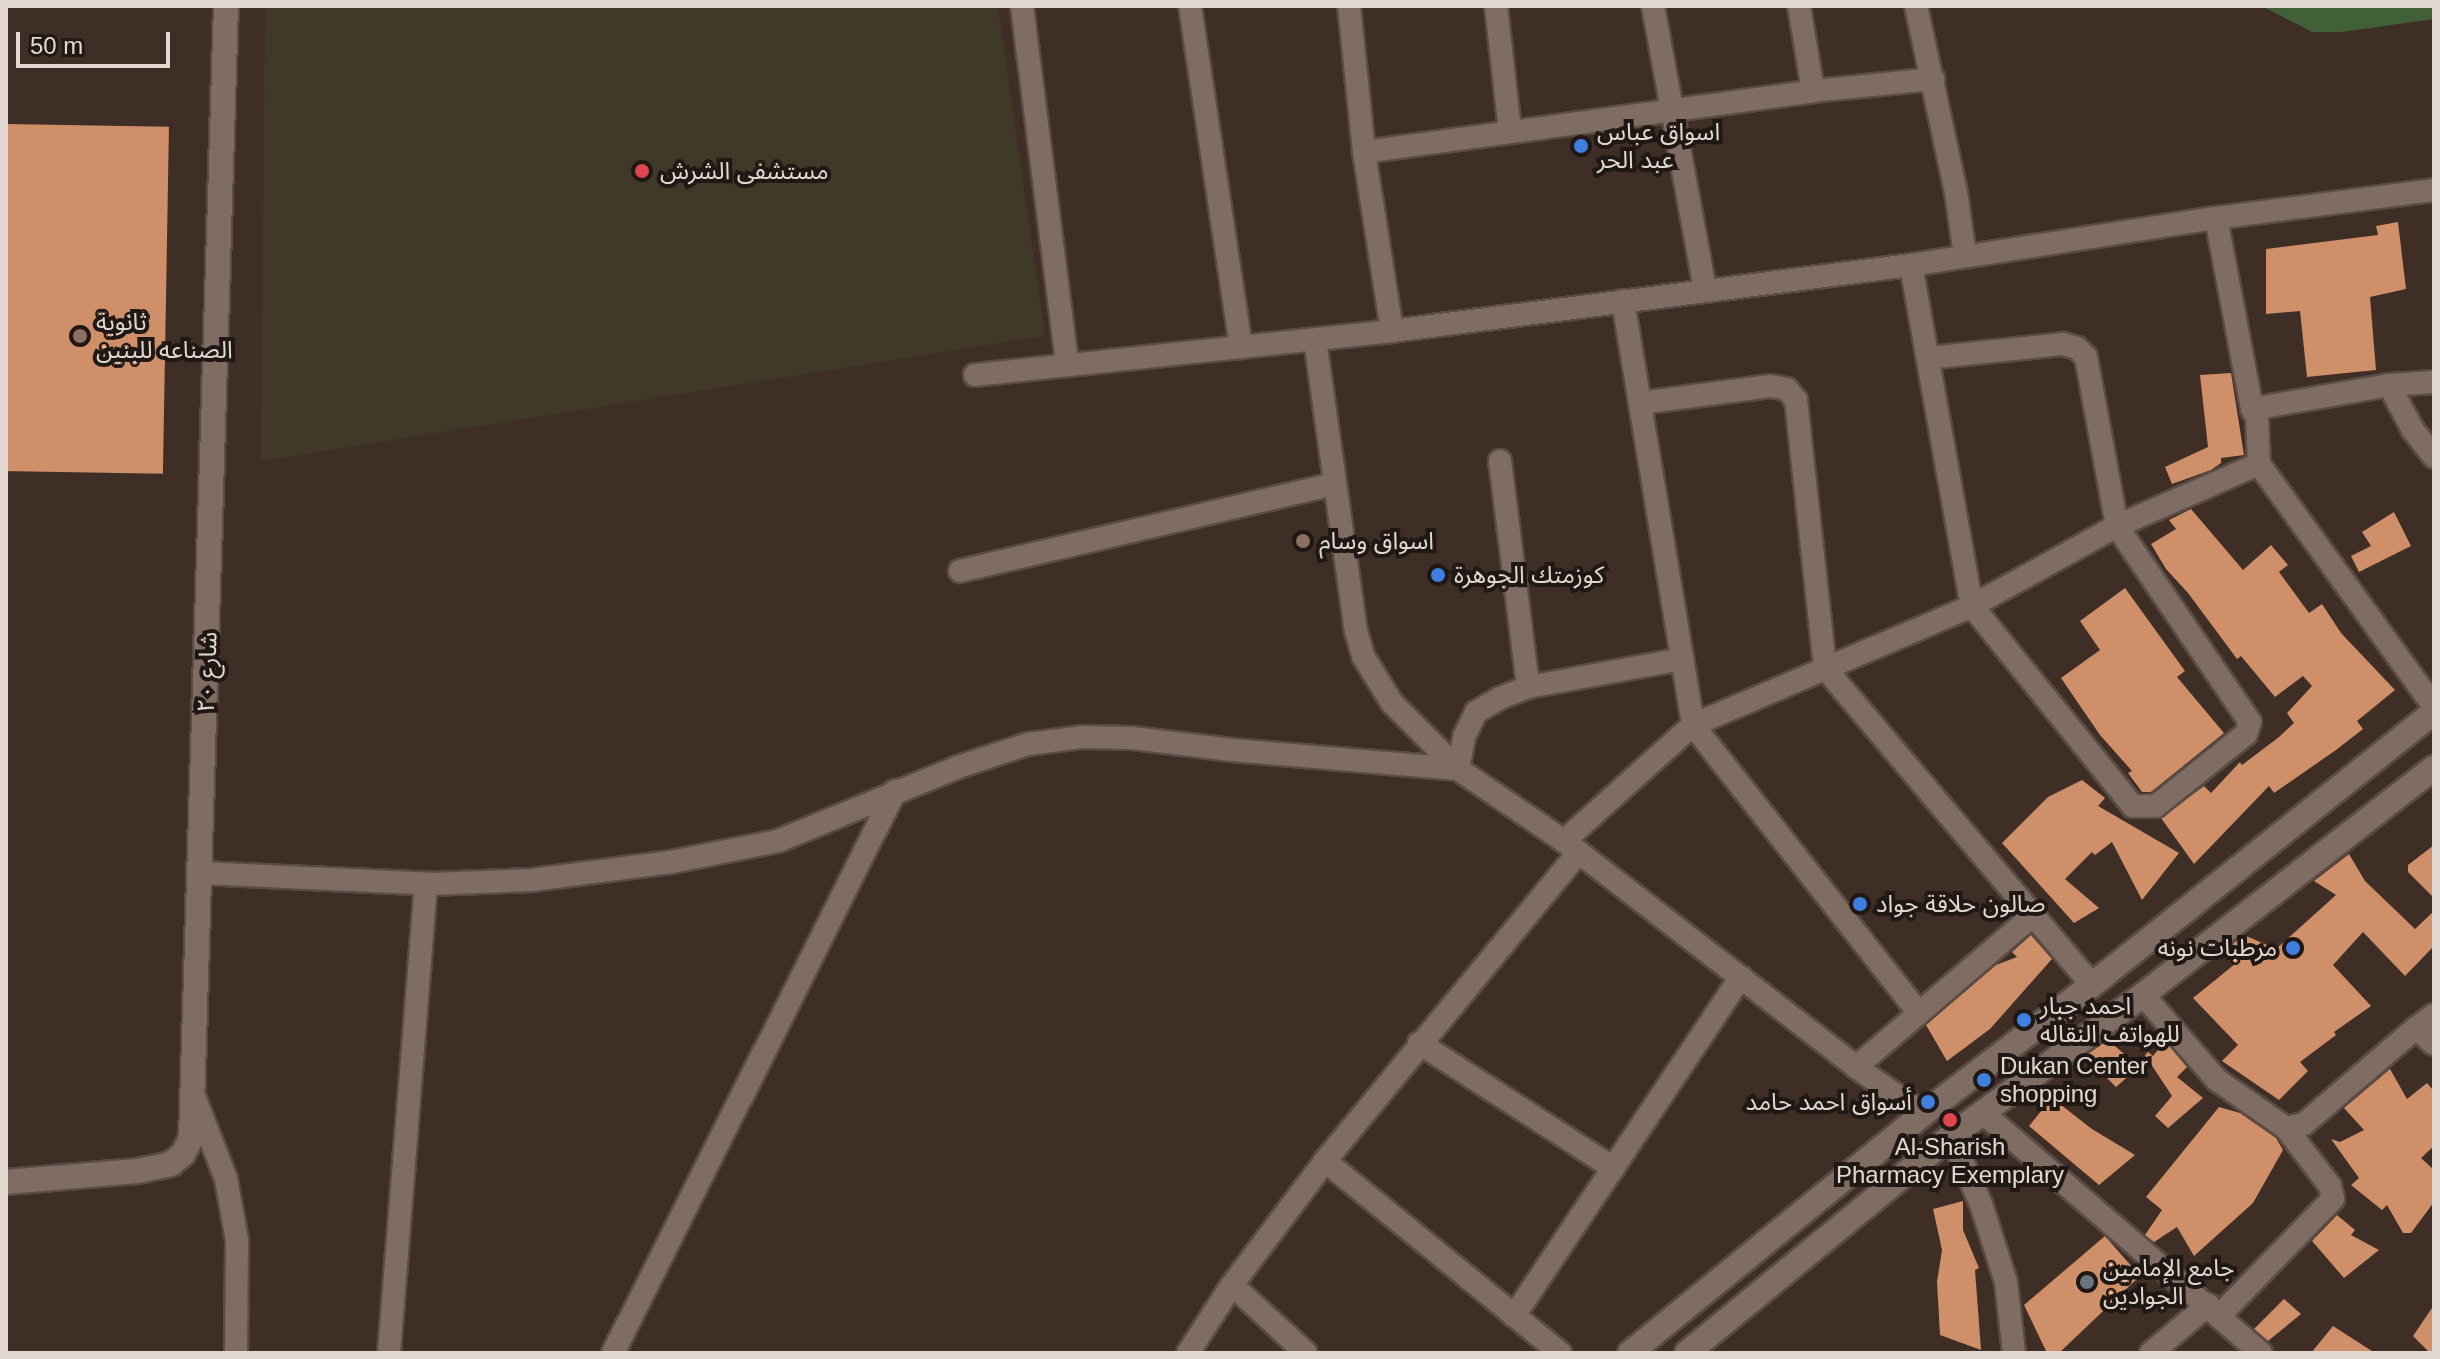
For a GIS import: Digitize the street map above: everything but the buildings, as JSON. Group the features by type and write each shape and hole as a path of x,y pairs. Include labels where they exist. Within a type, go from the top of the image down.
{"street":[{"name":"شارع ٢٠","path":"6,1182 138,1171 171,1164 183,1154 191,1138 226,6"},
{"path":"1022,6 1067,362"},
{"path":"1190,6 1241,347"},
{"path":"1349,6 1364,152 1392,331"},
{"path":"1496,6 1510,130"},
{"path":"1653,6 1669,111 1705,288"},
{"path":"1799,6 1813,91"},
{"path":"1916,6 1933,79 1965,255"},
{"path":"1364,152 1813,91 1933,79"},
{"path":"975,375 1067,362 1392,331 1705,288 1911,265 2216,218 2434,190"},
{"path":"1630,1353 1923,1114 2092,985 2434,710 2259,464 2257,417 2252,409 2216,218"},
{"path":"1911,265 1972,606 2133,806 2156,806 2246,734 2250,722 2117,526 2086,357 2077,348 2063,344 1928,358"},
{"path":"1623,301 1693,725 1919,1013"},
{"path":"1315,340 1333,484 1363,656 1392,703 1458,769 1572,846 1856,1067 1923,1114"},
{"path":"2252,409 2389,385 2434,382"},
{"path":"2389,385 2413,430 2434,457"},
{"path":"1640,403 1771,386 1787,389 1796,400 1825,668 2092,985"},
{"path":"1500,461 1528,687"},
{"path":"1188,1353 1232,1285 1325,1161 1572,846 1693,725 1972,606 2117,526 2259,464"},
{"path":"960,571 1333,484"},
{"path":"1458,769 1464,737 1476,712 1528,687 1682,659"},
{"path":"201,873 426,884 532,880 671,862 778,841 895,791 1028,744 1082,737 1132,738 1232,750 1458,769"},
{"path":"1687,1353 1951,1136 2143,995 2434,768"},
{"path":"613,1353 895,791"},
{"path":"389,1353 426,884"},
{"path":"1856,1067 2032,916"},
{"path":"1514,1316 1741,977"},
{"path":"2143,995 2217,1080 2286,1128 2330,1186 2333,1199 2214,1310 2151,1353"},
{"path":"2056,1012 2080,1042"},
{"path":"2286,1128 2304,1124 2425,1021 2434,1044"},
{"path":"1419,1043 1613,1168"},
{"path":"194,1096 226,1179 237,1240 236,1353"},
{"path":"1983,1113 2261,1353"},
{"path":"1951,1136 1981,1204 2006,1282 2014,1353"},
{"path":"1325,1161 1560,1353"},
{"path":"1232,1285 1306,1353"}],"shaded area":[{"name":"مستشفى الشرش","path":"265,6 998,6 1045,336 261,461"}],"green space":[{"path":"2262,6 2434,6 2434,19 2342,32 2312,32"}],"place":[{"name":"اسواق عباس عبد الحر","path":"1581,146"},
{"name":"مستشفى الشرش","path":"642,171"},
{"name":"ثانوية الصناعه للبنين","path":"80,336"},
{"name":"اسواق وسام","path":"1303,541"},
{"name":"كوزمتك الجوهرة","path":"1438,575"},
{"name":"صالون حلاقة جواد","path":"1860,904"},
{"name":"مرطبات نونه","path":"2293,948"},
{"name":"احمد جبار للهواتف النقاله","path":"2024,1020"},
{"name":"Dukan Center shopping","path":"1984,1080"},
{"name":"أسواق احمد حامد","path":"1928,1102"},
{"name":"Al-Sharish Pharmacy Exemplary","path":"1950,1120"},
{"name":"جامع الإمامين الجوادين","path":"2087,1282"}]}
